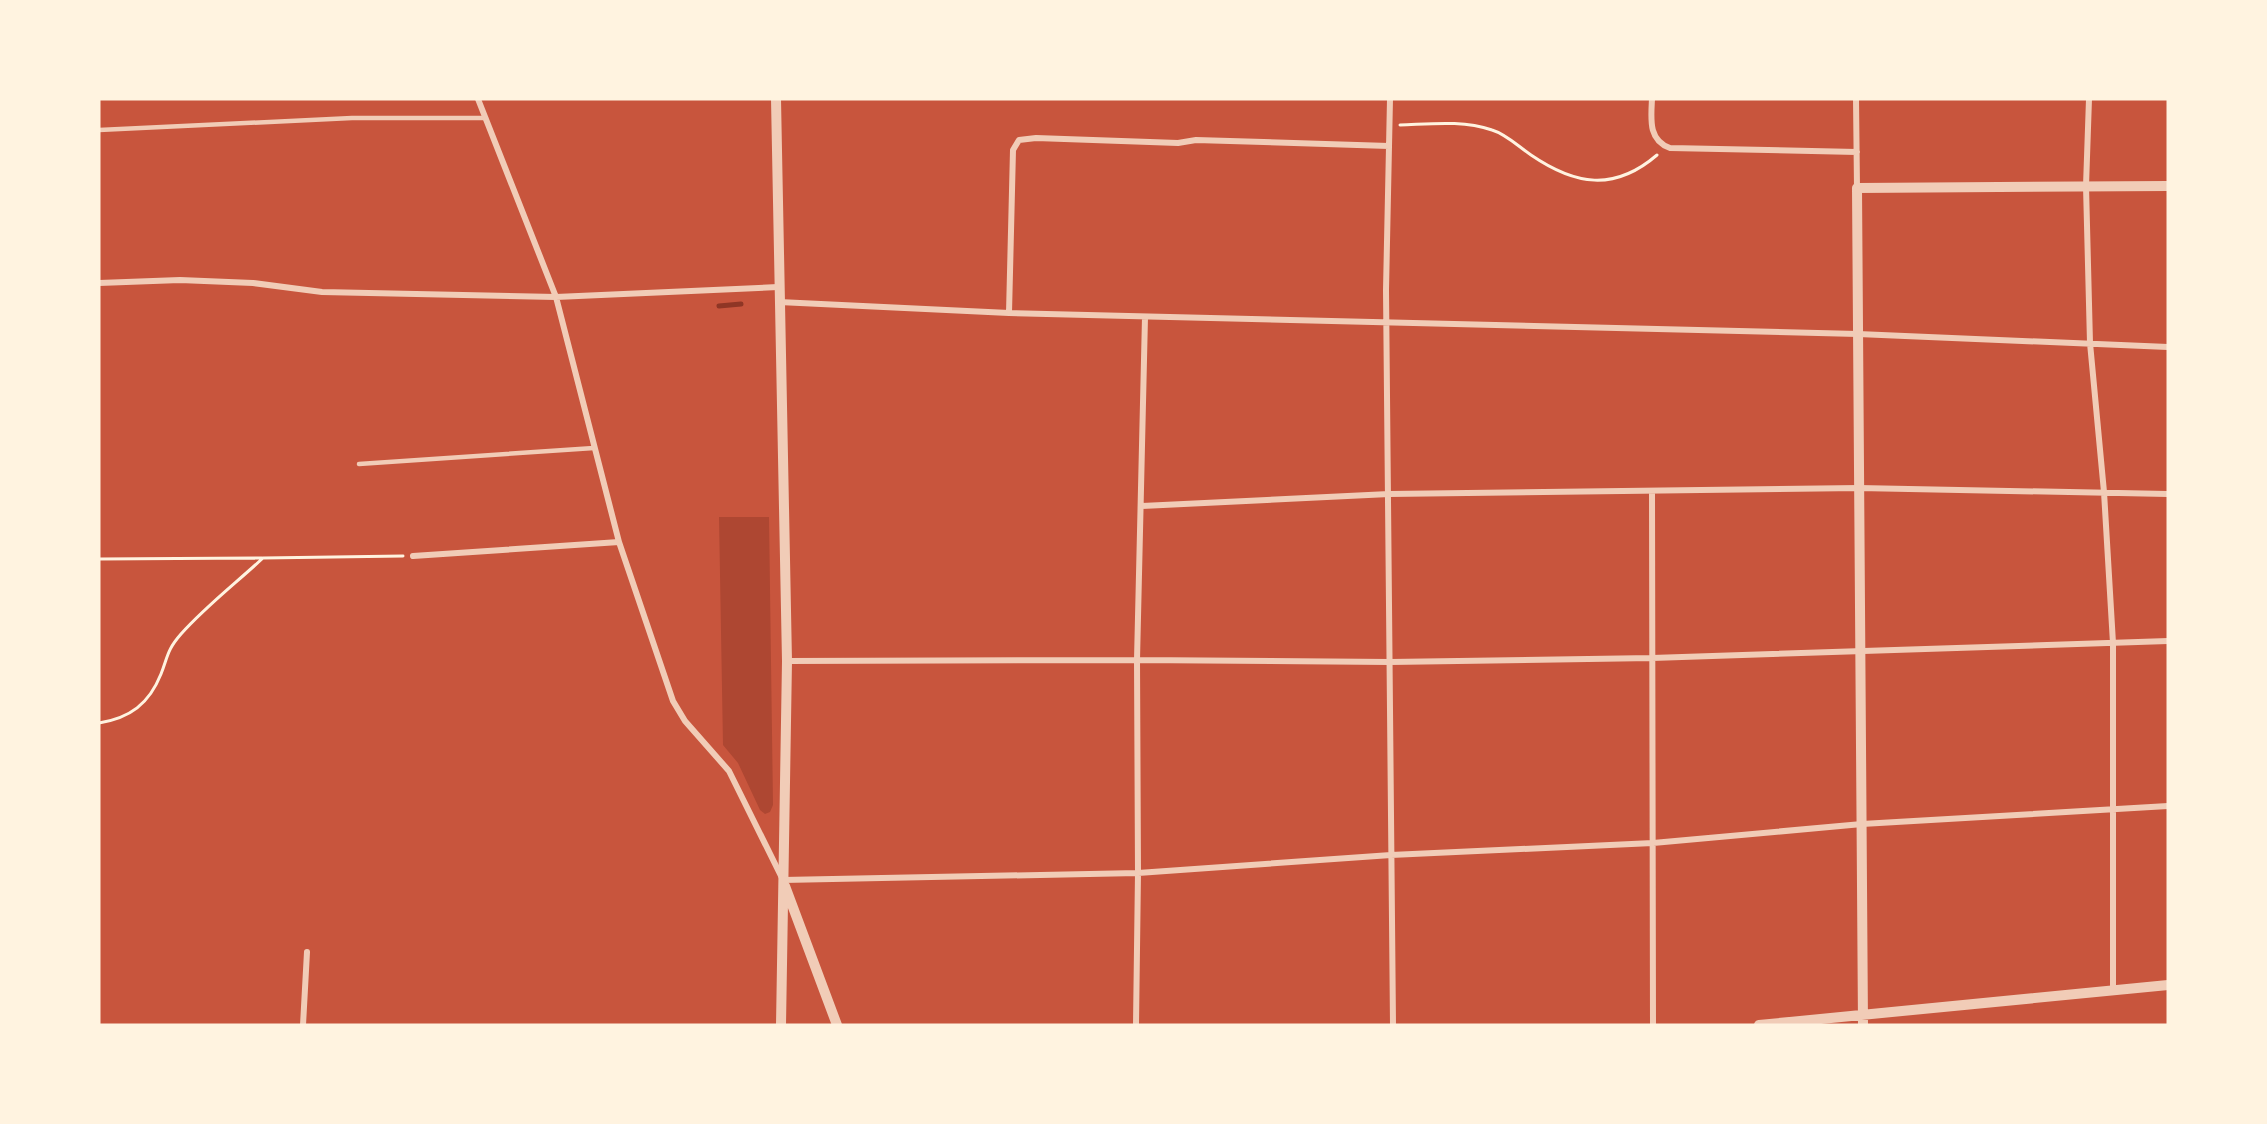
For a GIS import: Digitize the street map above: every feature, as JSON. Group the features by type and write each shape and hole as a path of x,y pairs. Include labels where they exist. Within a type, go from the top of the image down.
{"street":[{"path":"478,99 556,297 619,542 673,701 685,721 729,771 783,880 837,1025"},
{"path":"776,99 787,661 781,1025"},
{"path":"1390,99 1386,290 1393,1025"},
{"path":"1652,99 1652,126 1656,140 1670,148 1857,152"},
{"path":"1856,99 1863,1020"},
{"path":"2089,99 2086,186 2090,343 2104,492 2113,642 2113,990"},
{"path":"1009,313 1013,150 1020,140 1036,138 1178,143 1196,140 1389,146"},
{"path":"1857,188 2168,186"},
{"path":"99,283 180,280 253,283 322,292 556,297 778,287"},
{"path":"779,302 1009,313 1858,334 2168,347"},
{"path":"1136,1025 1137,660 1142,506 1144,317"},
{"path":"1142,506 1389,494 1859,488 2168,494"},
{"path":"1652,492 1653,1025"},
{"path":"413,555 619,542"},
{"path":"787,661 1137,660 1390,663 1652,658 2168,641"},
{"path":"783,880 1138,873 1391,855 1653,843 1862,824 2168,806"},
{"path":"303,1025 307,952"},
{"path":"1759,1025 1863,1020 2168,985"}],"lane":[{"path":"99,130 352,118 486,118"},
{"path":"359,464 594,448"}],"path":[{"path":"1389,126 1467,123 1495,131 1546,165 1579,179 1603,180 1630,175 1670,148"},
{"path":"99,559 413,555"},
{"path":"99,723 118,720 139,707 154,691 167,652 180,635 263,558"}],"shaded area":[{"path":"719,517 769,517 773,805 770,812 765,814 760,810 738,763 723,745"}],"waterway":[{"path":"719,306 741,304"}]}
